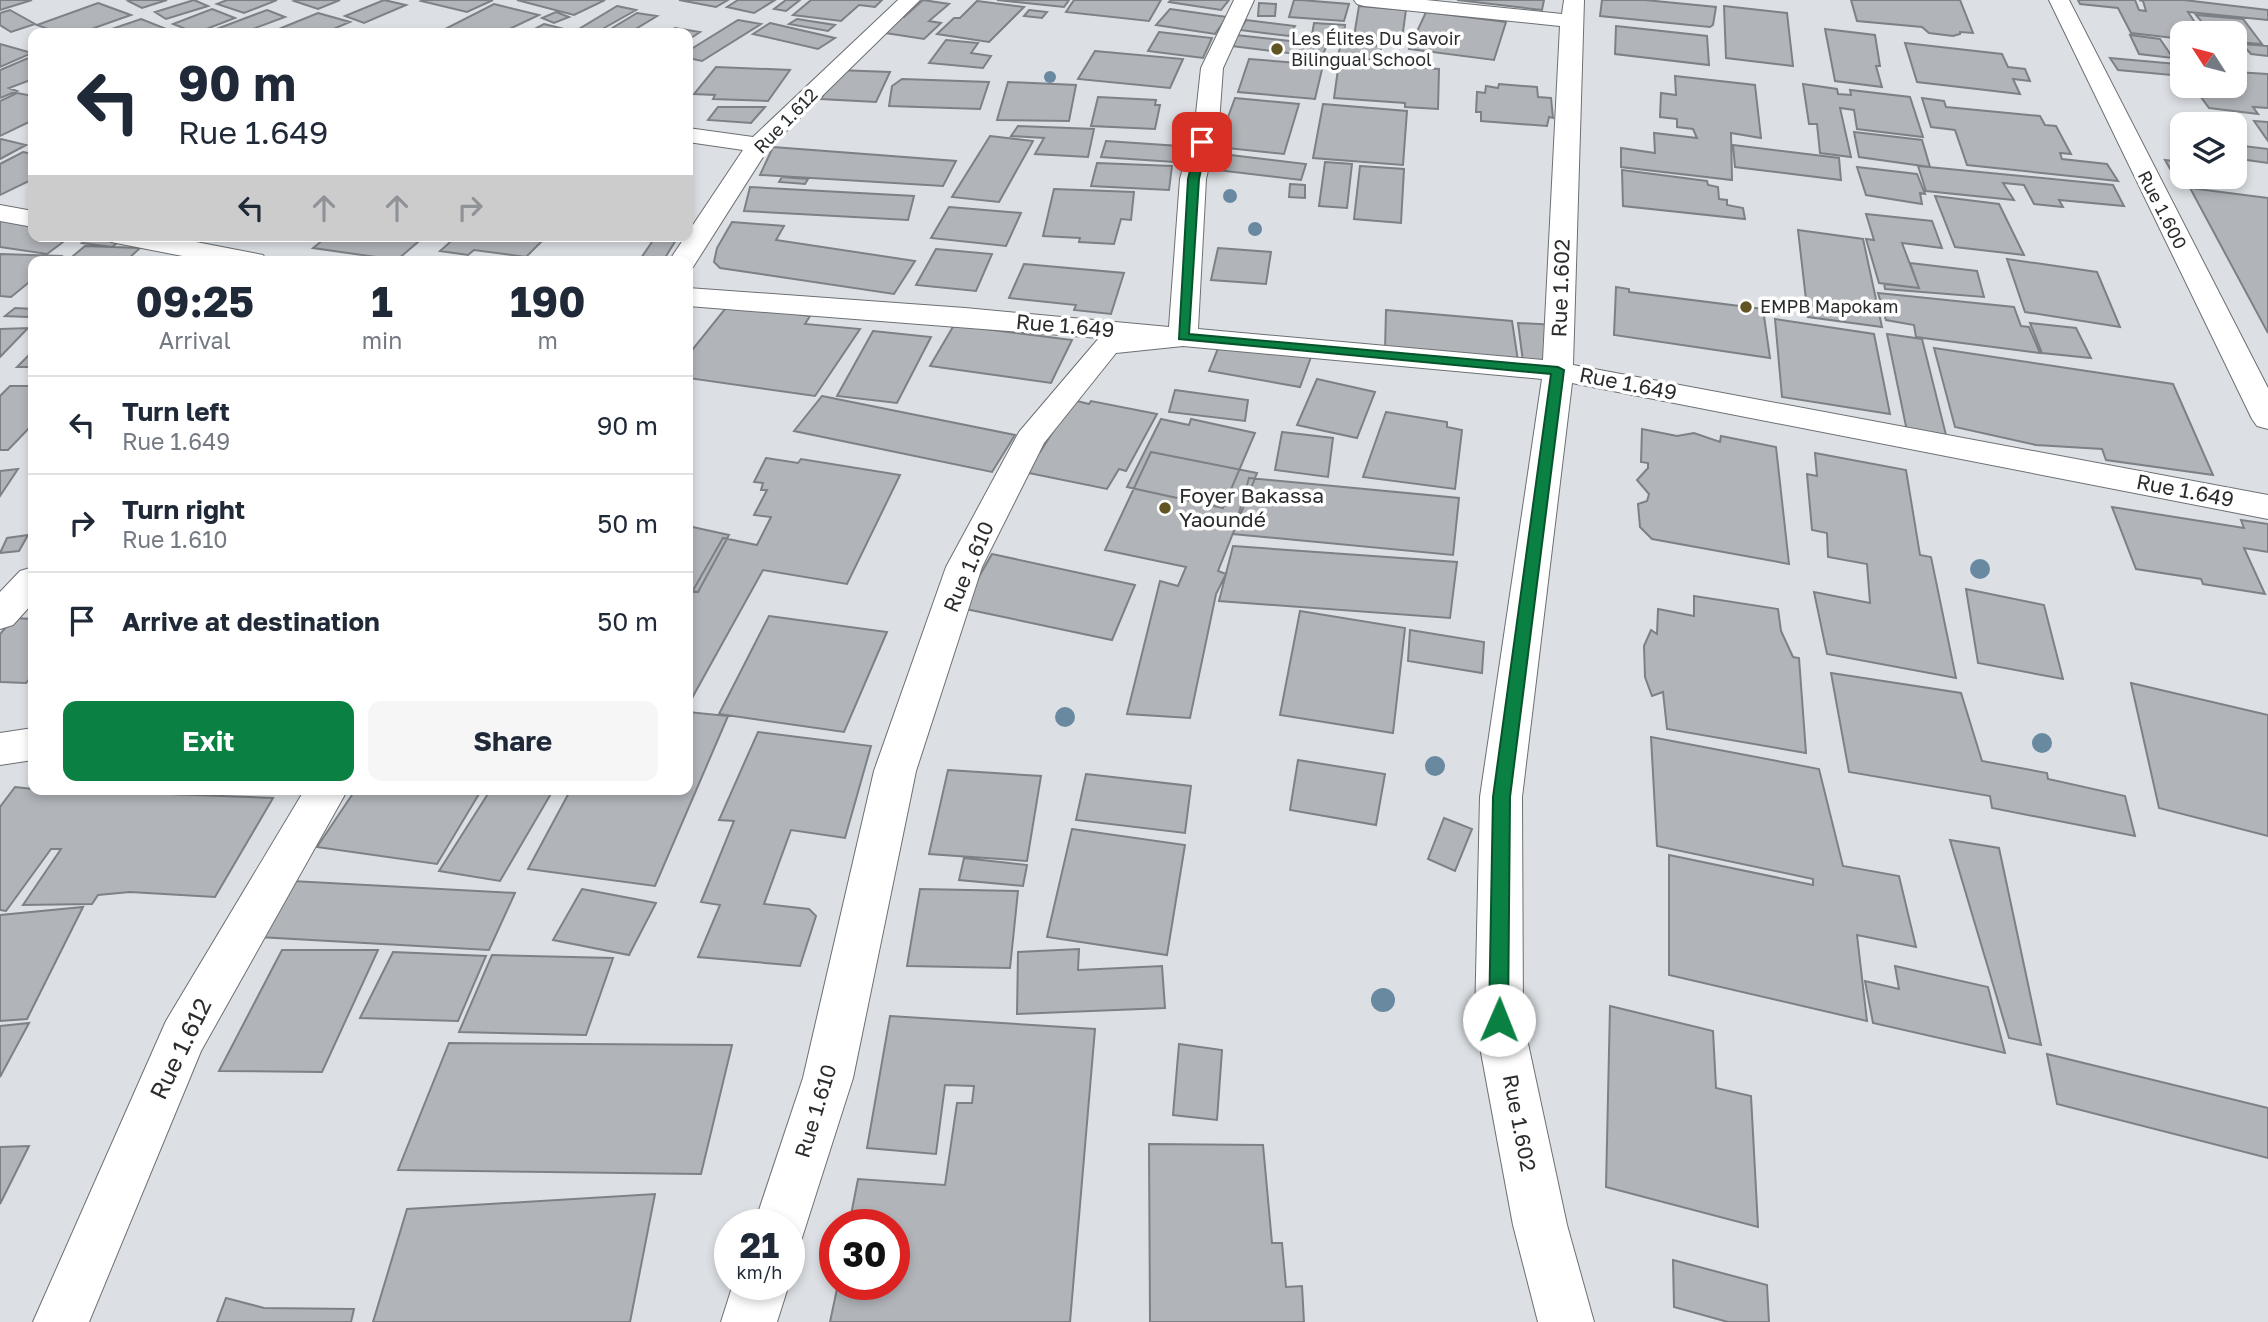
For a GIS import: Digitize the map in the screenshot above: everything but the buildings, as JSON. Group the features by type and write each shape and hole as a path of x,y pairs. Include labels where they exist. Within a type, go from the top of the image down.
{"street":[{"name":"Rue 1.612","path":"686,256 759,145 911,0"},
{"path":"1183,337 1194,179 1206,123 1212,68 1244,0"},
{"path":"1364,0 1573,10"},
{"name":"Rue 1.600","path":"2059,0 2137,160 2267,413"},
{"name":"Rue 1.602","path":"1566,1322 1540,1225 1499,1020 1501,797 1558,370 1573,10"},
{"path":"693,136 759,145"},
{"path":"0,213 28,218"},
{"path":"153,242 227,256"},
{"name":"Rue 1.649","path":"693,297 965,317 1558,370 2268,506"},
{"name":"Rue 1.610","path":"785,1209 828,1078 895,771 964,567 1030,439 1108,345 1183,337"},
{"path":"0,615 28,585"},
{"path":"0,749 28,745"},
{"name":"Rue 1.612","path":"61,1322 183,1037 324,795"},
{"path":"749,1322 756,1300"}],"place":[{"name":"Les Élites Du Savoir Bilingual School","path":"1277,49"},
{"name":"EMPB Mapokam","path":"1746,307"},
{"name":"Foyer Bakassa Yaoundé","path":"1165,508"}],"route":[{"path":"1202,142 1194,179 1183,337 1558,370 1501,797 1499,1020"}]}
